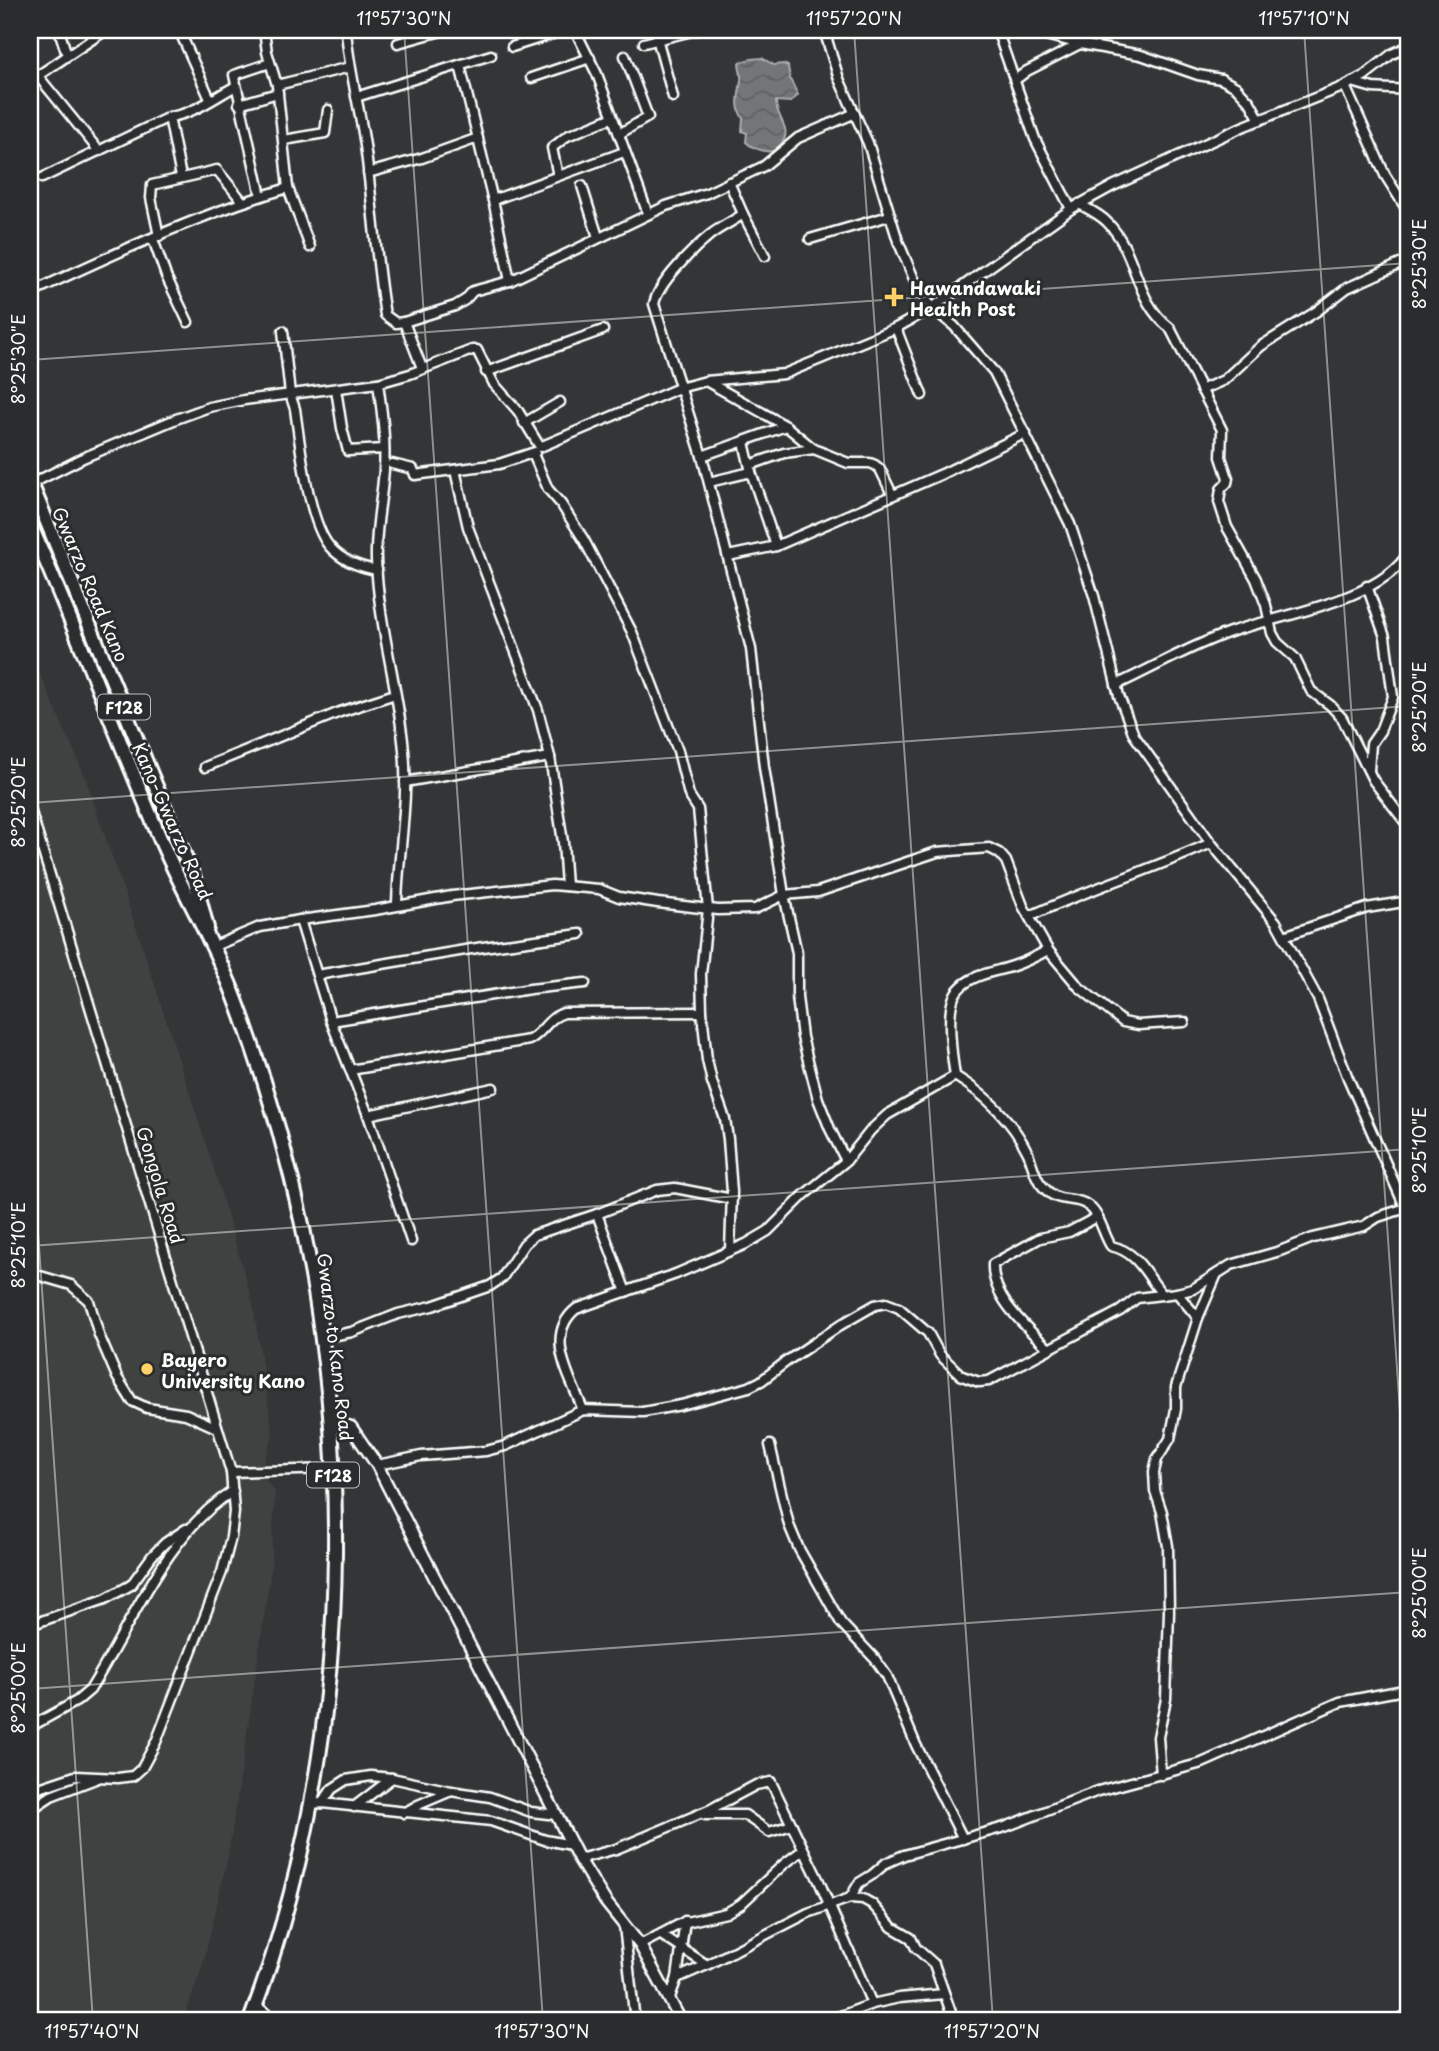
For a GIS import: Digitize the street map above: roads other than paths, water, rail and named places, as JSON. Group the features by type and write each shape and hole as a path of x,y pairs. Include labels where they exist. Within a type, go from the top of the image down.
{"main road":[{"name":"Gwarzo Road Kano","path":"30,483 195,881 210,941"},
{"name":"Kano-Gwarzo Road","path":"30,524 160,838 210,941"},
{"name":"Gwarzo to Kano Road","path":"210,941 230,985 279,1130 304,1241 321,1338 331,1421 333,1469 329,1683 316,1804 283,1927 250,2021"}],"street":[{"path":"59,30 67,55"},
{"path":"30,81 104,30"},
{"path":"179,30 211,99"},
{"path":"264,30 277,89 289,188 310,247"},
{"path":"346,30 368,173 385,315 396,323 455,306 465,300 473,290 510,281 648,214 707,193 764,166 798,138 853,114"},
{"path":"398,43 445,30"},
{"path":"512,47 565,30"},
{"path":"577,30 648,214"},
{"path":"644,43 659,35 696,30"},
{"path":"997,30 1035,139 1070,209"},
{"path":"1026,30 1080,44 1141,55 1198,75 1221,79 1236,87 1250,102 1260,120"},
{"path":"1015,80 1080,44 1098,30"},
{"path":"377,1465 421,1456 496,1449 583,1410 643,1412 749,1387 842,1324 875,1305 886,1303 899,1308 928,1333 940,1355 951,1367 962,1376 979,1382 998,1376 1119,1311 1137,1298 1193,1289 1231,1265 1313,1238 1364,1226 1378,1217 1408,1212 1352,1089 1318,999 1276,922 1211,843 1134,735 1116,685 1094,596 1077,543 1056,494 1007,395 988,364 954,326 932,308 908,267 889,216 868,143 839,79 827,31"},
{"path":"659,35 673,97"},
{"path":"392,464 413,469 415,475 499,464 533,454 540,447 679,388 706,381 784,374 896,328 932,308 1079,204 1260,120 1349,84 1392,54 1409,46"},
{"path":"356,97 491,55"},
{"path":"619,134 648,117 625,56"},
{"path":"531,78 590,58"},
{"path":"261,196 239,104 235,73 270,63"},
{"path":"460,65 510,281"},
{"path":"239,104 277,89 350,67"},
{"path":"38,76 99,151"},
{"path":"1349,84 1409,90"},
{"path":"1349,84 1385,175 1409,213"},
{"path":"42,178 169,117 178,116 236,86"},
{"path":"284,140 326,133 328,110"},
{"path":"169,117 181,177"},
{"path":"558,176 552,148 567,136 611,118"},
{"path":"368,173 478,138"},
{"path":"493,200 624,152"},
{"path":"188,322 171,289 156,238 152,186 216,170 243,202"},
{"path":"729,182 765,256"},
{"path":"582,186 598,237"},
{"path":"30,293 96,262 243,202 289,188"},
{"path":"1079,204 1106,221 1120,238 1144,299 1159,320 1170,328 1222,430 1221,457 1228,478 1219,496 1223,515 1256,579 1277,642 1296,658 1311,691 1342,718 1373,780 1409,827"},
{"path":"743,214 710,235 667,279 655,297 654,304 702,456 752,656 758,730 784,895 797,953 797,998 802,1037 818,1099 846,1161"},
{"path":"810,239 889,216"},
{"path":"1201,390 1224,380 1261,346 1347,288 1409,260"},
{"path":"404,322 422,368"},
{"path":"896,328 922,395"},
{"path":"486,372 603,330"},
{"path":"283,331 290,394 319,530 328,545 340,557 364,568 377,570"},
{"path":"30,483 194,412 244,400 378,383 410,374 462,353 478,350 486,372 518,411 540,447"},
{"path":"706,381 786,426 814,449 848,463 875,465 880,469 892,494"},
{"path":"378,383 384,432 377,533 378,600 404,750 405,782 397,905"},
{"path":"336,389 348,451 384,449"},
{"path":"524,423 560,402"},
{"path":"702,456 786,426"},
{"path":"728,556 776,546 942,474 1026,433"},
{"path":"744,442 776,546"},
{"path":"709,482 784,453 814,449"},
{"path":"533,454 548,489 584,540 632,632 666,716 689,795 698,809 708,909 701,974 702,1013 707,1060 725,1119 732,1199 730,1251"},
{"path":"455,470 468,527 538,710 550,757 563,842 566,886"},
{"path":"1116,685 1185,650 1234,631 1312,609 1367,586 1394,570 1409,552"},
{"path":"1367,586 1385,637 1393,697 1371,744 1369,770"},
{"path":"205,767 340,712 395,694"},
{"path":"405,782 550,757"},
{"name":"Gongola Road","path":"30,809 33,833 231,1472 233,1490 231,1537 222,1572 156,1742 142,1768 133,1776 100,1777"},
{"path":"1030,916 1158,867 1211,843"},
{"path":"210,941 260,927 300,920 375,911 397,905 508,889 566,886 599,889 619,897 708,909 755,909 784,895 818,892 937,852 989,848 999,853 1006,861 1023,906 1048,950 1079,987 1123,1023 1184,1023"},
{"path":"1284,936 1367,908 1409,901"},
{"path":"300,920 331,1021 368,1115 411,1241"},
{"path":"317,975 470,949 580,934"},
{"path":"1048,950 1011,966 986,973 958,989 952,1006 955,1076 990,1101 1007,1120 1028,1154 1036,1176 1046,1189 1055,1197 1089,1206 1111,1246 1125,1249 1133,1255 1163,1295"},
{"path":"331,1021 530,989 585,983"},
{"path":"350,1070 529,1040 555,1015 564,1013 702,1013"},
{"path":"583,1410 560,1349 559,1334 563,1324 576,1309 730,1251 768,1231 804,1195 846,1161 887,1115 955,1076"},
{"path":"368,1115 493,1088"},
{"path":"321,1338 352,1332 398,1314 432,1306 490,1286 502,1278 524,1244 534,1235 657,1190 685,1190 732,1199"},
{"path":"597,1214 626,1292"},
{"path":"1048,1348 999,1290 994,1279 993,1264 1040,1238 1069,1232 1097,1217"},
{"path":"1161,1775 1158,1737 1166,1699 1170,1612 1168,1546 1155,1491 1154,1472 1157,1459 1170,1439 1176,1409 1176,1387 1198,1318 1218,1272"},
{"path":"30,1273 71,1285 89,1301 99,1335 117,1377 132,1401 147,1408 187,1414 217,1428"},
{"path":"1177,1293 1198,1318"},
{"path":"331,1421 351,1427 377,1465 579,1859 592,1882 640,1945 679,2019"},
{"path":"770,1445 789,1525 808,1566 841,1623 876,1659 887,1676 916,1745 963,1839"},
{"path":"231,1472 333,1469"},
{"path":"30,1625 87,1606 131,1585 165,1543 189,1527 233,1490"},
{"path":"30,1727 77,1702 90,1690 145,1594 189,1527"},
{"path":"850,1898 859,1883 886,1863 904,1855 1005,1827 1077,1798 1202,1763 1340,1702 1409,1689"},
{"path":"30,1791 75,1776 100,1777"},
{"path":"316,1804 332,1789 357,1776 392,1777 490,1797 531,1812 556,1815"},
{"path":"30,1810 51,1796 100,1777"},
{"path":"354,1807 392,1777"},
{"path":"579,1859 616,1849 695,1816 768,1781 772,1783 830,1905 872,2004"},
{"path":"404,1813 451,1791"},
{"path":"316,1804 491,1821 545,1840 572,1845"},
{"path":"695,1816 733,1813 745,1815 769,1832 792,1825"},
{"path":"640,1945 685,1922 726,1913 741,1904 803,1850"},
{"path":"677,1978 808,1913 850,1898 863,1899 872,1904 892,1927 911,1938 916,1948 934,1965 954,2021"},
{"path":"670,2000 677,1978 685,1922"},
{"path":"624,1926 635,2021"},
{"path":"660,1934 706,1965"},
{"path":"827,2021 841,2019 872,2004 899,1998 944,1994"},
{"path":"256,2006 278,2021"}],"water":[{"path":"762,58 774,65 788,66 790,79 798,95 791,102 776,101 786,133 781,144 775,150 769,151 758,149 746,142 747,133 742,131 743,118 738,104 741,78 739,63"}],"place":[{"name":"Hawandawaki Health Post","path":"894,297"},
{"name":"Bayero University Kano","path":"147,1369"}]}
